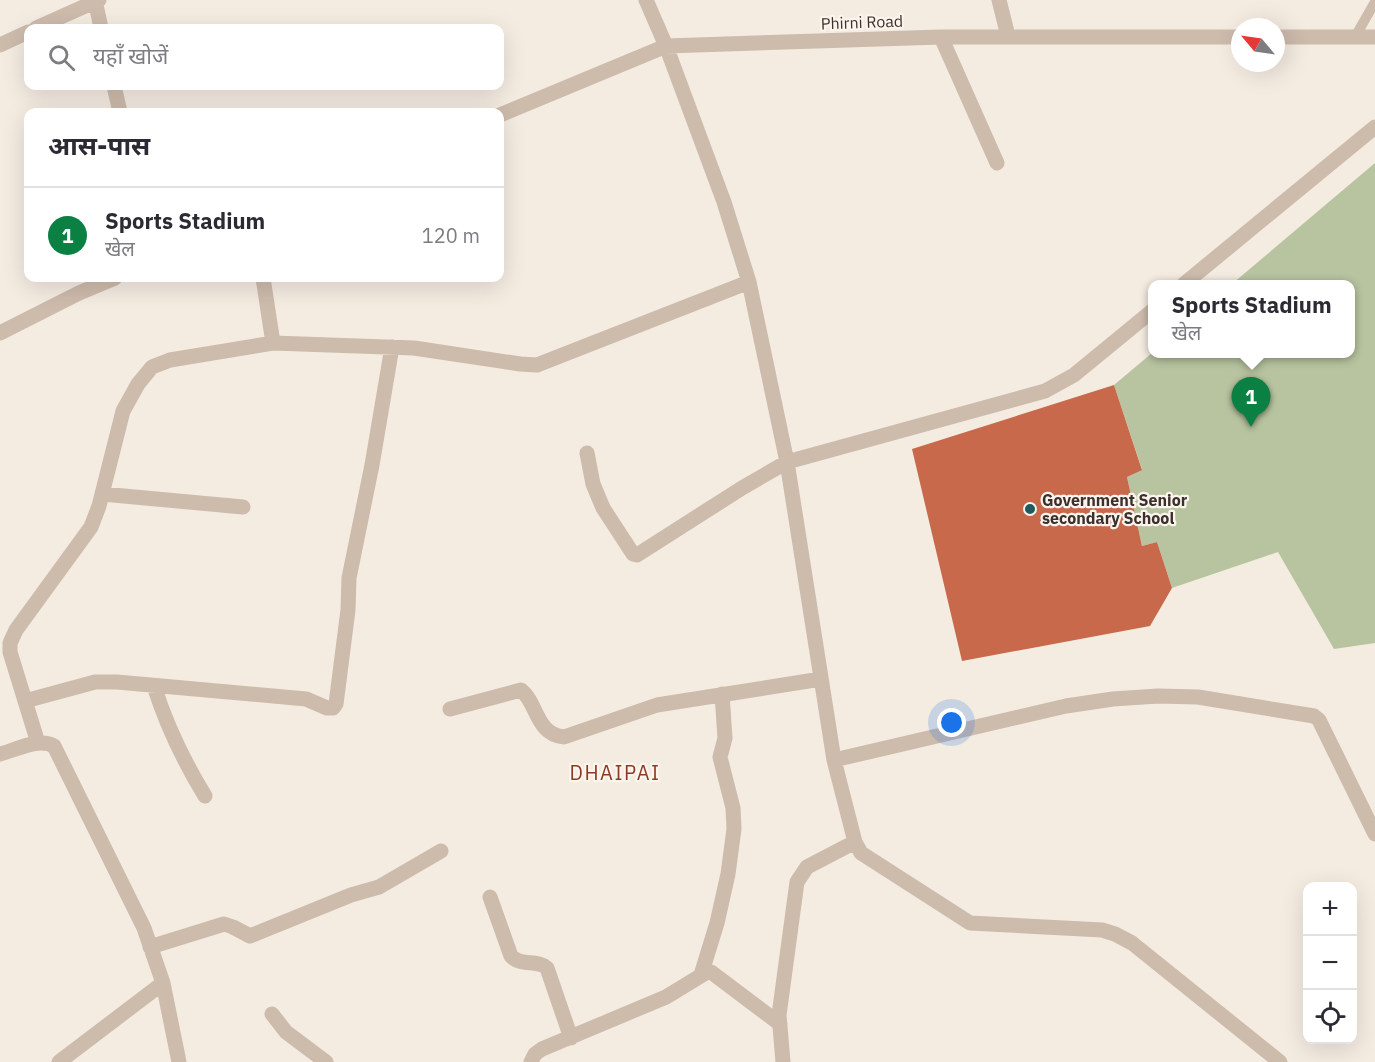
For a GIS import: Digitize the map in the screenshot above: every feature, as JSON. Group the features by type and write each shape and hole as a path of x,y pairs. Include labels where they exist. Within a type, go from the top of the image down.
{"street":[{"path":"646,0 666,46 724,202 749,282 787,462 834,760 855,842 861,853 970,923 1102,930 1124,938 1280,1062"},
{"path":"999,0 1008,36"},
{"path":"45,24 96,1 100,24"},
{"path":"0,45 24,34"},
{"path":"941,37 997,163"},
{"name":"Phirni Road","path":"504,113 666,46 941,37 1231,37"},
{"path":"1285,37 1375,37"},
{"path":"115,90 119,108"},
{"path":"1190,280 1375,127"},
{"path":"0,333 105,282"},
{"path":"264,282 273,343"},
{"path":"38,743 10,652 10,644 16,630 91,527 102,494 123,411 138,384 152,367 170,360 273,343 414,348 537,365 749,282"},
{"path":"586,453 593,484 603,508 635,555 787,462 1045,391 1074,375 1148,314"},
{"path":"25,701 95,682 306,699 327,708 333,708 336,704 344,645 349,578 372,465 392,347"},
{"path":"102,494 243,507"},
{"path":"450,709 521,690 528,697 539,721 559,736 564,737 657,705 821,679"},
{"path":"154,686 164,718 180,754 205,796"},
{"path":"701,975 717,923 728,874 734,829 733,808 720,756 725,738 722,694"},
{"path":"834,760 1066,706 1113,699 1158,696 1198,697 1314,716 1319,720 1375,834"},
{"path":"0,754 38,743 47,742 54,746 144,928 163,983 179,1062"},
{"path":"783,1062 779,1015 797,882 807,867 855,842"},
{"path":"150,947 224,924 250,936 379,887 441,850"},
{"path":"490,897 511,957 519,962 539,963 547,968 571,1038"},
{"path":"528,1061 542,1049 666,997 701,975 711,972 780,1024"},
{"path":"59,1062 163,983"},
{"path":"272,1014 286,1032 326,1062"}],"lane":[{"path":"1355,37 1375,2"}],"green space":[{"path":"1375,163 1375,643 1334,649 1278,552 1172,588 1157,542 1142,546 1127,477 1142,469 1114,385 1148,356 1355,358 1355,280 1237,280"}],"building":[{"name":"Government Senior secondary School","path":"1114,385 1142,470 1127,477 1142,546 1157,542 1172,588 1150,626 962,661 912,449"}],"place":[{"name":"Sports Stadium","path":"1251,427"},
{"name":"Government Senior secondary School","path":"1030,509"}],"district":[{"name":"DHAIPAI","path":"615,773"}]}
